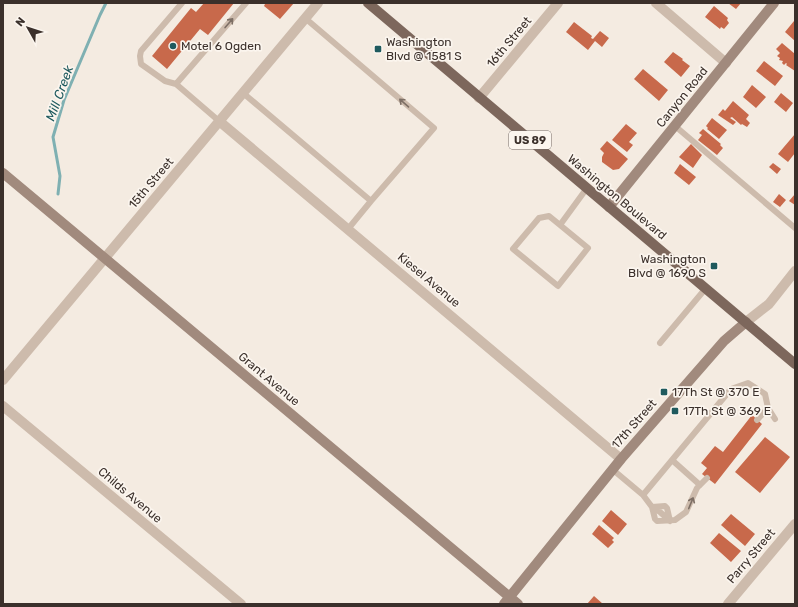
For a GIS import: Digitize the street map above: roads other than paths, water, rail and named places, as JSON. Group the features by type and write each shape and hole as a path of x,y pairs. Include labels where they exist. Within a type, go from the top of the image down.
{"main road":[{"name":"Washington Boulevard","path":"368,3 795,364"}],"street":[{"name":"15th Street","path":"3,380 318,3"},
{"name":"16th Street","path":"479,98 558,3"},
{"path":"656,3 726,63"},
{"name":"Canyon Road","path":"609,207 774,3"},
{"name":"Kiesel Avenue","path":"220,121 621,459"},
{"name":"Grant Avenue","path":"3,173 510,602"},
{"name":"17th Street","path":"510,602 612,469 724,341 769,304 795,271"},
{"name":"Childs Avenue","path":"3,406 241,604"},
{"name":"Parry Street","path":"728,604 795,524"}],"lane":[{"path":"182,3 141,51 141,64 165,81 176,84 220,121"},
{"path":"176,84 246,3"},
{"path":"305,18 434,128 348,229"},
{"path":"243,93 371,201"},
{"path":"675,126 795,228"},
{"path":"560,225 587,188"},
{"path":"549,216 560,225 588,248 558,286 513,249 539,218 549,216"},
{"path":"660,343 706,288"},
{"path":"643,495 731,389 748,383 764,394 768,408 775,419"},
{"path":"757,420 768,408"},
{"path":"672,460 700,485"},
{"path":"612,469 643,495 652,507 655,519 657,521 675,520 686,512 694,494 707,478"},
{"path":"652,507 665,506 667,508 670,521"}],"waterway":[{"name":"Mill Creek","path":"58,194 60,176 53,137 64,100 106,3"}],"place":[{"name":"Motel 6 Ogden","path":"173,46"},
{"name":"Washington Blvd @ 1581 S","path":"378,49"},
{"name":"Washington Blvd @ 1690 S","path":"714,266"},
{"name":"17Th St @ 370 E","path":"664,392"},
{"name":"17Th St @ 369 E","path":"675,411"}]}
